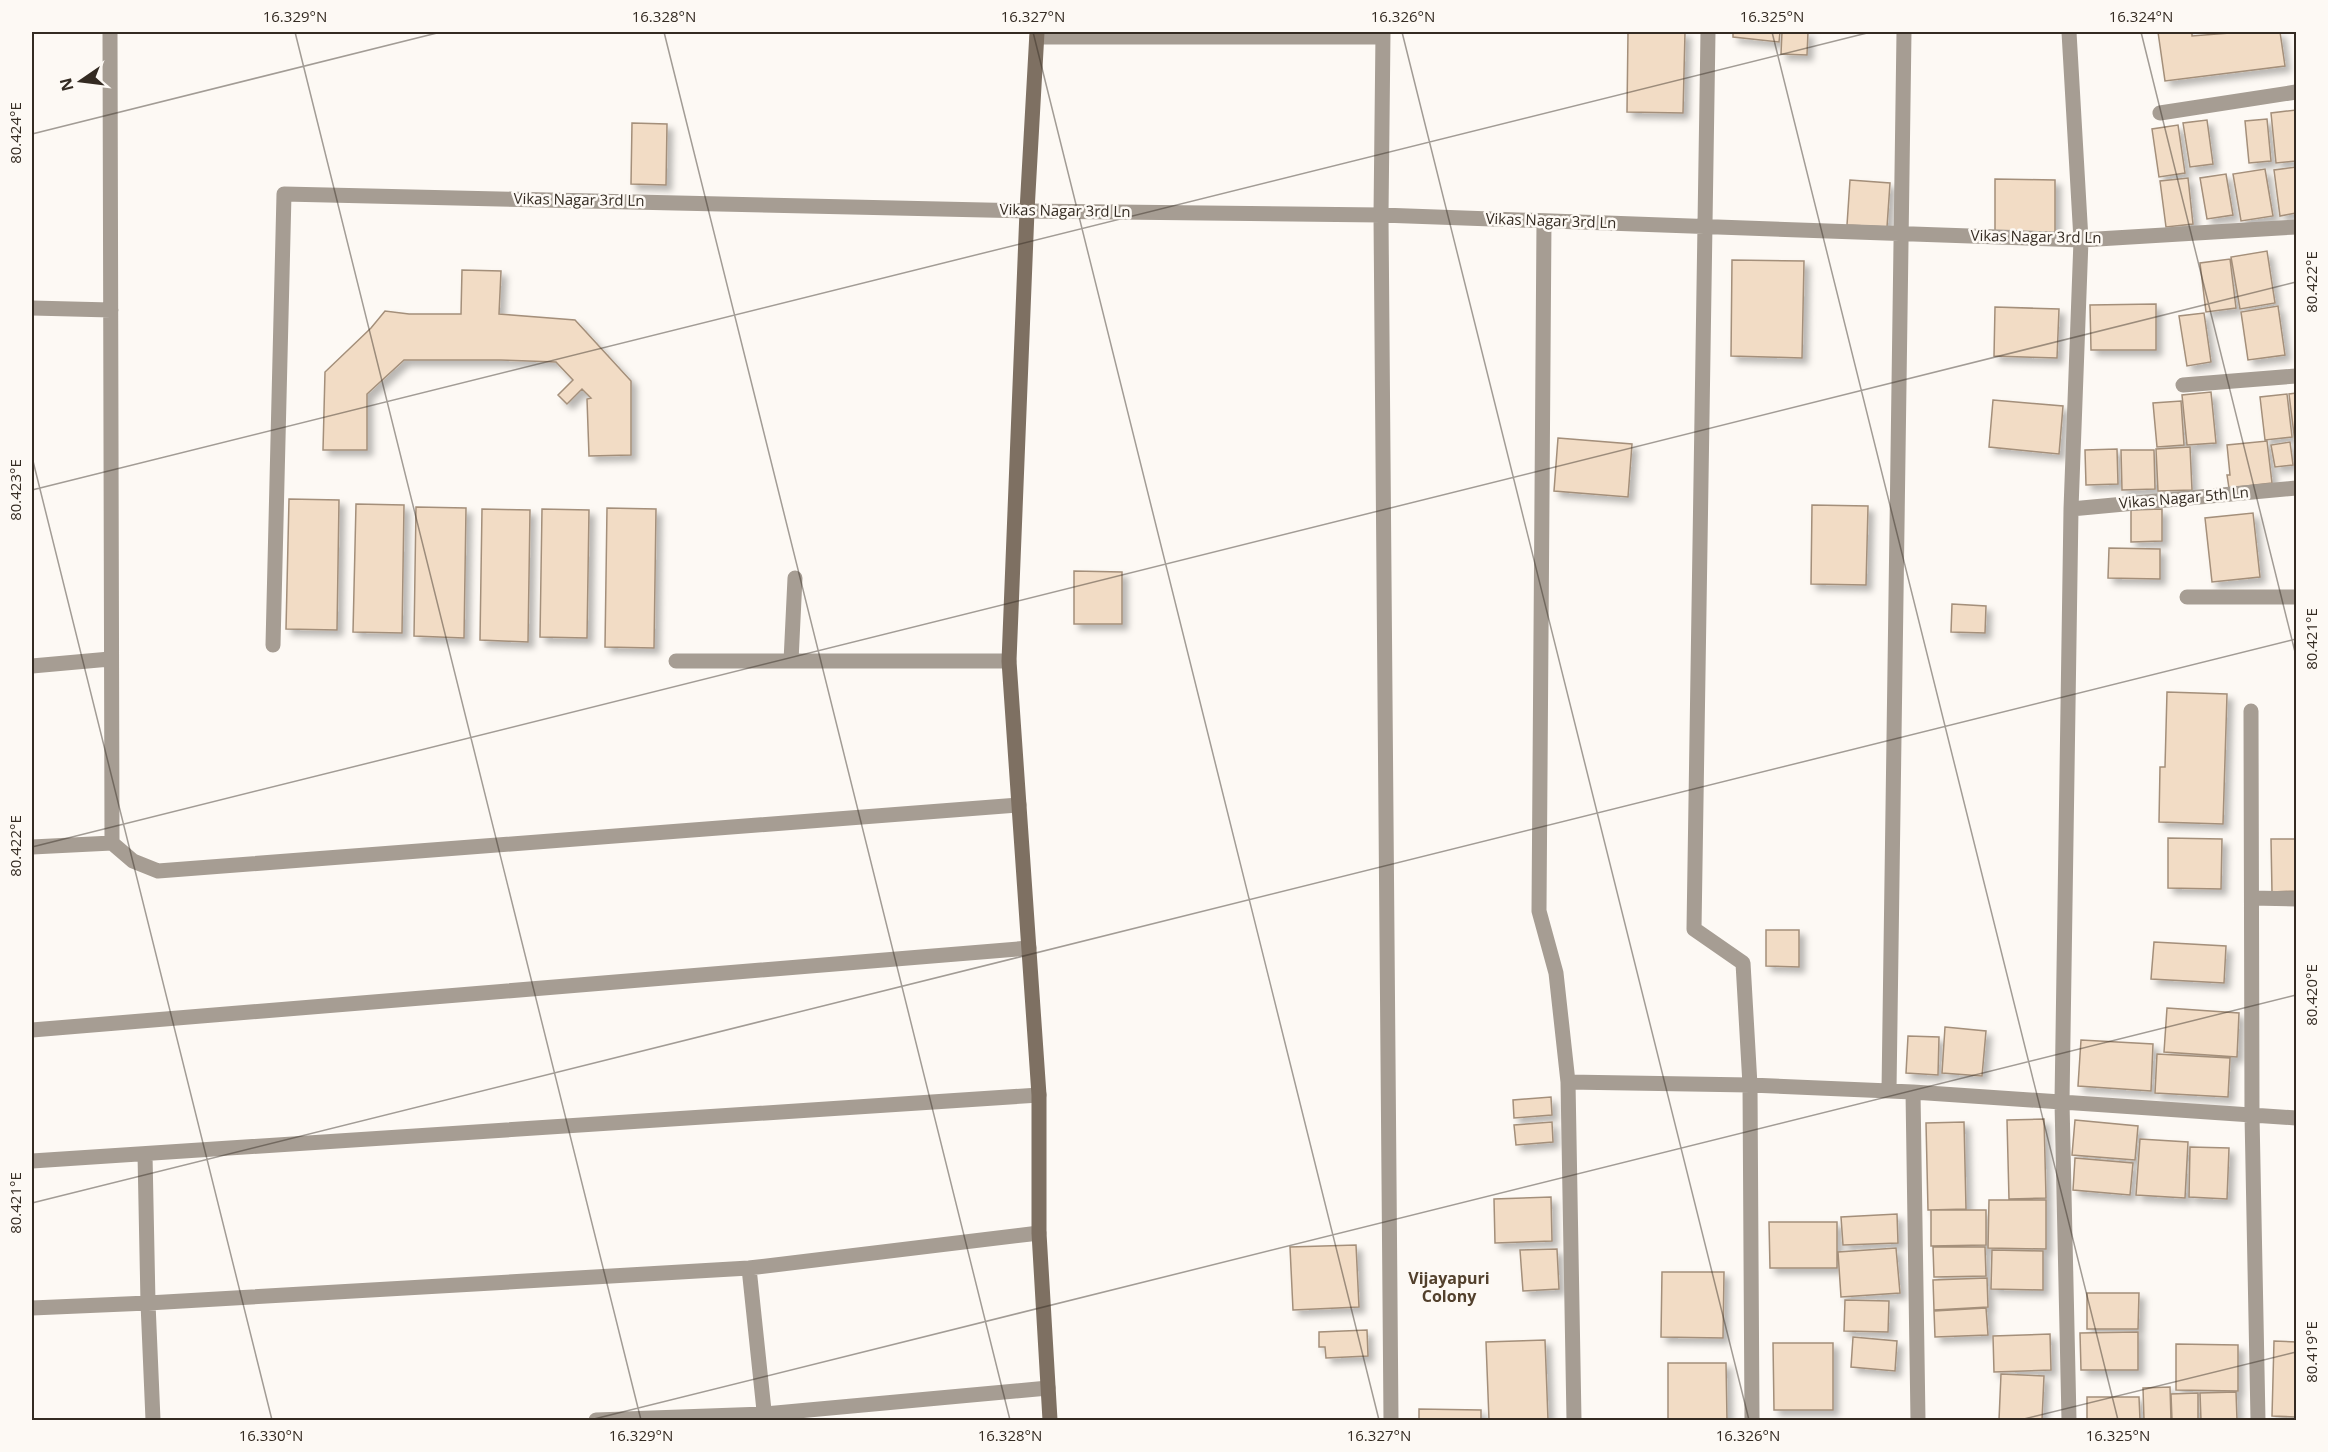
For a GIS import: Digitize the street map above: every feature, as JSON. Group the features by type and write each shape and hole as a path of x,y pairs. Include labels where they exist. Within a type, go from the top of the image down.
{"street":[{"path":"110,32 112,843"},
{"path":"1708,32 1694,929 1743,963 1750,1085 1752,1420"},
{"path":"1889,1091 1904,32"},
{"path":"2069,32 2081,240 2071,509 2062,1102 2069,1420"},
{"path":"1050,1420 1039,1233 1039,1095 1009,661 1027,211 1037,34 1382,34 1381,215 1391,1420"},
{"path":"2160,113 2296,92"},
{"name":"Vikas Nagar 3rd Ln","path":"273,645 284,194 1027,211 1381,215 2081,240 2296,227"},
{"path":"1544,221 1539,911 1556,973 1568,1082 1574,1420"},
{"path":"32,308 111,310"},
{"path":"2183,385 2296,376"},
{"name":"Vikas Nagar 5th Ln","path":"2071,509 2296,488"},
{"path":"791,661 795,578"},
{"path":"2187,597 2296,597"},
{"path":"32,666 110,659"},
{"path":"676,661 1009,661"},
{"path":"2251,711 2252,1115 2258,1420"},
{"path":"32,847 112,843 133,861 158,871 1019,806"},
{"path":"2252,898 2296,899"},
{"path":"32,1030 1029,948"},
{"path":"1568,1082 1750,1085 1913,1092 2296,1118"},
{"path":"1913,1092 1918,1420"},
{"path":"32,1161 1039,1095"},
{"path":"145,1154 153,1420"},
{"path":"32,1308 749,1268 1039,1233"},
{"path":"749,1268 765,1417"},
{"path":"596,1420 765,1417 1048,1388"}],"building":[{"path":"1628,32 1685,32 1683,113 1627,112"},
{"path":"1733,32 1780,32 1779,42 1733,37"},
{"path":"1782,32 1808,32 1807,55 1781,54"},
{"path":"2158,32 2192,32 2192,36 2280,32 2285,66 2165,81"},
{"path":"2296,110 2296,161 2276,163 2271,113"},
{"path":"2267,119 2271,161 2249,163 2245,121"},
{"path":"2207,120 2213,164 2190,167 2183,123"},
{"path":"632,123 667,124 666,185 631,184"},
{"path":"2178,125 2185,173 2159,177 2152,129"},
{"path":"2296,167 2296,213 2280,216 2274,170"},
{"path":"2265,169 2273,216 2241,221 2233,174"},
{"path":"2226,174 2233,215 2207,219 2200,178"},
{"path":"2188,178 2193,224 2166,227 2160,181"},
{"path":"1995,179 2055,180 2055,234 1995,234"},
{"path":"1850,180 1890,183 1887,227 1847,225"},
{"path":"2267,251 2275,303 2240,309 2231,257"},
{"path":"2230,259 2236,308 2206,312 2200,263"},
{"path":"1732,260 1804,261 1802,358 1731,356"},
{"path":"462,270 501,271 499,314 575,320 631,381 631,455 589,456 587,399 591,398 582,389 567,404 558,395 573,380 556,362 501,360 404,360 367,394 367,450 323,450 325,372 371,328 385,311 409,314 461,314"},
{"path":"2156,304 2156,350 2091,350 2090,305"},
{"path":"2278,306 2285,355 2248,360 2241,312"},
{"path":"1995,307 2059,309 2057,358 1994,356"},
{"path":"2204,313 2211,362 2187,366 2179,316"},
{"path":"2211,392 2216,443 2187,445 2182,395"},
{"path":"2296,393 2296,442 2295,442 2289,394"},
{"path":"2287,394 2292,437 2265,440 2260,397"},
{"path":"1993,400 2063,406 2059,454 1989,447"},
{"path":"2181,401 2184,445 2157,447 2153,403"},
{"path":"1558,438 1632,444 1628,497 1554,491"},
{"path":"2267,441 2272,483 2229,488 2227,445"},
{"path":"2290,442 2293,465 2275,467 2271,445"},
{"path":"2190,447 2192,490 2158,491 2156,449"},
{"path":"2117,449 2118,484 2086,485 2085,450"},
{"path":"2121,450 2154,450 2155,489 2122,490"},
{"path":"289,499 339,500 337,630 286,629"},
{"path":"356,504 404,505 402,633 353,632"},
{"path":"1812,505 1868,506 1866,585 1811,584"},
{"path":"416,507 466,508 464,638 414,636"},
{"path":"607,508 656,509 654,648 605,647"},
{"path":"482,509 530,510 528,642 480,640"},
{"path":"542,509 589,510 587,638 540,637"},
{"path":"2162,509 2162,541 2131,542 2131,510"},
{"path":"2253,513 2260,577 2212,582 2205,518"},
{"path":"2109,548 2160,549 2160,579 2108,578"},
{"path":"1074,571 1122,572 1122,624 1074,624"},
{"path":"1952,604 1986,606 1985,633 1951,632"},
{"path":"2167,692 2227,694 2223,824 2159,822 2160,767 2165,767"},
{"path":"2168,838 2222,839 2221,889 2168,888"},
{"path":"2271,839 2296,839 2296,891 2272,892"},
{"path":"1766,930 1799,930 1799,967 1766,966"},
{"path":"2154,942 2226,946 2224,983 2151,979"},
{"path":"2167,1008 2239,1013 2237,1057 2164,1052"},
{"path":"1945,1027 1986,1031 1982,1076 1942,1073"},
{"path":"1908,1036 1939,1037 1938,1075 1906,1073"},
{"path":"2081,1040 2153,1044 2151,1091 2078,1086"},
{"path":"2157,1054 2230,1058 2228,1097 2155,1093"},
{"path":"1551,1097 1552,1115 1514,1118 1513,1100"},
{"path":"2044,1119 2046,1198 2009,1199 2007,1120"},
{"path":"2075,1120 2138,1126 2135,1160 2072,1155"},
{"path":"1552,1122 1553,1142 1516,1145 1514,1125"},
{"path":"1964,1122 1966,1209 1928,1210 1926,1123"},
{"path":"2140,1139 2188,1142 2185,1198 2136,1195"},
{"path":"2190,1147 2229,1148 2227,1199 2189,1197"},
{"path":"2075,1158 2133,1163 2130,1195 2073,1190"},
{"path":"1551,1197 1552,1241 1495,1243 1494,1199"},
{"path":"1989,1200 2046,1200 2046,1249 1988,1248"},
{"path":"1931,1210 1986,1210 1986,1245 1931,1246"},
{"path":"1897,1214 1898,1243 1843,1245 1841,1217"},
{"path":"1769,1222 1837,1222 1837,1268 1770,1268"},
{"path":"1356,1245 1359,1307 1293,1310 1290,1247"},
{"path":"1933,1247 1985,1247 1986,1276 1934,1277"},
{"path":"1896,1248 1900,1293 1841,1297 1838,1252"},
{"path":"1557,1249 1559,1289 1523,1291 1520,1250"},
{"path":"1992,1250 2043,1251 2043,1290 1991,1289"},
{"path":"1662,1272 1724,1272 1723,1338 1661,1337"},
{"path":"1987,1278 1988,1307 1934,1310 1933,1280"},
{"path":"2087,1293 2139,1293 2138,1329 2087,1329"},
{"path":"1845,1300 1889,1301 1888,1332 1844,1331"},
{"path":"1986,1308 1988,1335 1935,1337 1934,1311"},
{"path":"1367,1330 1368,1356 1326,1358 1325,1347 1319,1347 1319,1332"},
{"path":"2138,1332 2138,1370 2081,1370 2080,1333"},
{"path":"2050,1334 2051,1370 1994,1372 1993,1336"},
{"path":"1853,1337 1897,1341 1895,1371 1851,1367"},
{"path":"1545,1340 1548,1420 1489,1420 1486,1342"},
{"path":"2274,1341 2296,1342 2296,1417 2272,1416"},
{"path":"1773,1343 1833,1343 1833,1410 1774,1410"},
{"path":"2176,1344 2238,1345 2238,1391 2176,1390"},
{"path":"1668,1363 1726,1363 1727,1420 1668,1420"},
{"path":"2001,1374 2044,1376 2042,1420 1999,1420"},
{"path":"2170,1387 2171,1420 2144,1420 2143,1388"},
{"path":"2236,1392 2237,1420 2201,1420 2200,1393"},
{"path":"2198,1393 2198,1420 2172,1420 2171,1394"},
{"path":"2087,1397 2139,1397 2140,1420 2087,1420"},
{"path":"1419,1409 1481,1410 1481,1420 1419,1420"}],"district":[{"name":"Vijayapuri Colony","path":"1449,1287"}]}
